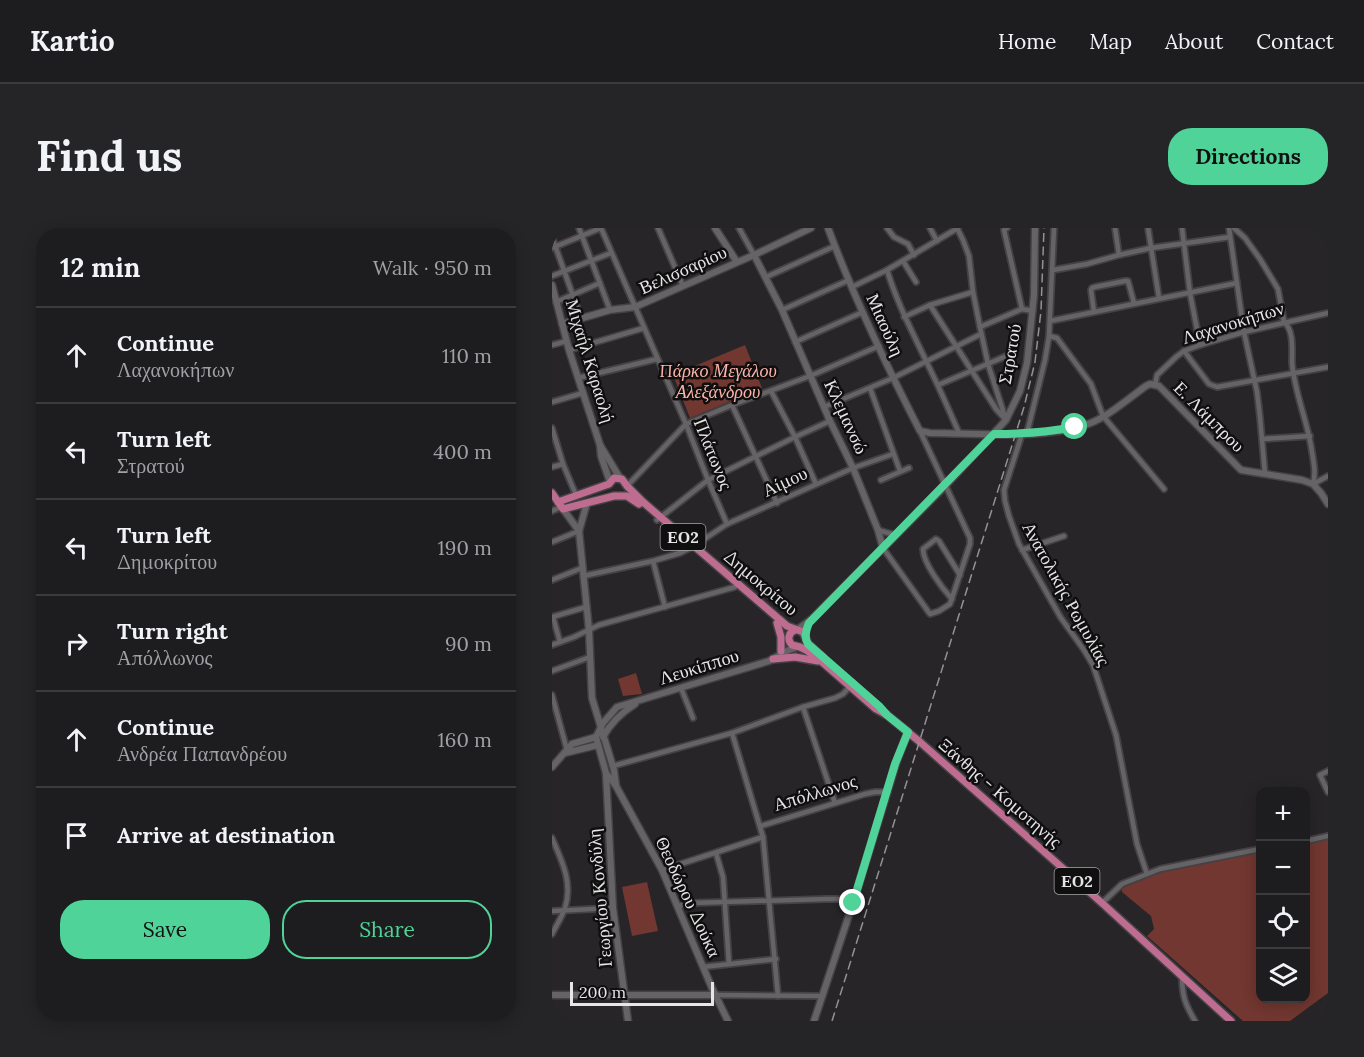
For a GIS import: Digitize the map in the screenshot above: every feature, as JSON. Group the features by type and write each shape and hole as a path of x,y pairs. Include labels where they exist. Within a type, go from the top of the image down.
{"main road":[{"path":"561,506 576,495 609,483 614,478 620,478"},
{"name":"ΕΟ2","path":"620,478 627,486"},
{"path":"609,483 609,489 617,496"},
{"path":"561,506 617,496 625,492 627,486"},
{"name":"Δημοκρίτου","path":"627,486 692,547 787,626 796,630"},
{"path":"552,493 561,506"},
{"name":"Δημοκρίτου","path":"617,496 627,496 659,518"},
{"name":"Δημοκρίτου","path":"692,547 777,623 788,638"},
{"path":"777,623 781,637 781,651"},
{"name":"ΕΟ2","path":"796,630 803,632 806,639"},
{"path":"788,638 796,630"},
{"name":"ΕΟ2","path":"788,638 792,645 798,647"},
{"path":"798,647 805,643 806,639"},
{"name":"Δημοκρίτου","path":"806,639 811,647 876,709 908,732"},
{"name":"Δημοκρίτου","path":"798,647 821,661 851,685"},
{"path":"771,660 795,657 821,661"},
{"name":"Ξάνθης - Κομοτηνής","path":"908,732 1102,903 1231,1021"}],"street":[{"path":"579,228 610,310"},
{"path":"554,247 601,228"},
{"name":"Πλάτωνος","path":"601,228 728,524"},
{"path":"658,228 683,286"},
{"path":"715,228 737,262"},
{"name":"Κλεμανσώ","path":"739,228 782,310 852,468 878,530 883,548 930,614 949,605 952,599"},
{"name":"Βελισσαρίου","path":"562,324 610,310 635,307 811,228"},
{"name":"Μιαούλη","path":"828,228 863,312 920,431"},
{"path":"887,228 894,237 908,244 914,255"},
{"path":"937,241 931,230 938,228"},
{"path":"852,287 914,255 957,228 969,256 981,334 1006,420"},
{"path":"1007,228 1004,230 1023,309"},
{"name":"Στρατού","path":"796,630 812,619 945,486 1006,420 1017,399 1023,380 1030,341 1035,228"},
{"name":"Ανατολικής Ρωμυλίας","path":"1054,228 1049,336 1045,360 1025,433 1004,490 1005,501 1023,550 1060,618 1093,665 1116,735 1137,844 1147,874"},
{"path":"1115,228 1119,255"},
{"path":"1148,228 1159,298"},
{"path":"1182,228 1190,293 1200,345"},
{"path":"1229,228 1244,332 1260,417 1265,475"},
{"path":"1234,228 1245,238 1278,289 1284,322 1290,332 1293,373 1310,436 1316,474 1313,484"},
{"path":"552,237 581,318"},
{"path":"1053,270 1151,248 1230,237"},
{"path":"766,277 835,246"},
{"path":"552,276 611,253"},
{"path":"903,261 916,282"},
{"path":"887,270 904,317 959,433"},
{"path":"782,310 849,280"},
{"path":"1094,312 1092,288 1125,280 1128,281 1134,303"},
{"path":"554,297 572,295 600,283"},
{"path":"1050,321 1237,283"},
{"name":"Μιχαήλ Καραολή","path":"552,285 569,350 600,445 609,483"},
{"path":"904,317 930,305 973,292"},
{"path":"930,305 996,410 1006,420"},
{"path":"980,327 1023,309 1033,310"},
{"path":"795,342 863,312"},
{"name":"Λαχανοκήπων","path":"994,434 1055,431 1089,423 1146,386 1155,385 1157,375 1184,351 1244,332 1328,313"},
{"path":"569,350 644,328"},
{"path":"824,407 893,378 981,334"},
{"path":"1049,336 1057,338 1091,384 1103,416 1164,489"},
{"path":"552,345 567,341"},
{"path":"627,486 686,424 810,376 879,346"},
{"path":"1184,351 1209,384 1217,387 1328,367"},
{"path":"938,385 1011,354"},
{"path":"578,378 657,358"},
{"name":"Ε. Λάμπρου","path":"1155,385 1159,386 1241,470 1302,480 1313,484"},
{"path":"870,388 900,471"},
{"path":"771,391 816,484"},
{"path":"552,402 583,393"},
{"path":"732,405 777,503"},
{"path":"659,518 708,480 830,421"},
{"path":"552,428 576,495"},
{"path":"952,599 970,538 920,431 994,434"},
{"path":"1262,439 1310,436"},
{"name":"Μιχαήλ Καραολή","path":"600,445 620,478"},
{"name":"Αίμου","path":"583,576 680,553 728,524 852,468 893,454"},
{"path":"552,467 563,464"},
{"path":"881,480 909,468"},
{"path":"1313,484 1328,476"},
{"path":"1313,484 1328,504"},
{"path":"579,531 587,503"},
{"path":"552,510 561,506 579,531"},
{"path":"878,530 895,536"},
{"path":"552,542 579,531"},
{"name":"Θεοδώρου Δούκα","path":"579,531 589,630 592,698 613,766 616,786"},
{"path":"1023,550 1064,536"},
{"path":"952,599 937,580 923,555 923,549 933,540 939,541 960,575"},
{"path":"653,561 665,607"},
{"path":"552,580 582,568"},
{"path":"552,645 599,625 735,587"},
{"path":"560,642 552,617 586,607"},
{"name":"Στρατού","path":"806,639 807,628 812,619"},
{"name":"Λευκίππου","path":"771,660 781,651 788,638"},
{"name":"Λευκίππου","path":"596,737 601,726 617,707 771,660 798,647"},
{"path":"552,671 590,657"},
{"path":"613,766 732,733 802,707 835,698 843,694 851,685"},
{"path":"681,688 693,718"},
{"path":"553,698 566,752"},
{"path":"592,698 602,710 610,714"},
{"name":"Λευκίππου","path":"598,745 618,715 638,702"},
{"path":"802,707 835,802"},
{"path":"813,1021 908,732"},
{"path":"732,733 764,837 778,996"},
{"path":"552,767 574,743 596,737"},
{"name":"Θεοδώρου Δούκα","path":"596,737 606,773 616,786 662,870 728,1021"},
{"path":"566,752 598,745"},
{"path":"1328,771 1320,775 1328,792"},
{"name":"Γεωργίου Κονδύλη","path":"606,773 613,908 628,1021"},
{"name":"Απόλλωνος","path":"761,826 870,792 888,792"},
{"path":"1310,840 1328,836"},
{"name":"Απόλλωνος","path":"662,870 764,837"},
{"path":"552,838 563,862 569,886 565,910 552,934"},
{"path":"1102,903 1122,884 1160,869 1256,850"},
{"path":"716,853 723,877 729,964"},
{"path":"678,906 691,903 770,900 832,899 853,903"},
{"path":"552,911 613,908"},
{"path":"704,967 776,959"},
{"path":"1182,976 1186,1006 1195,1021"},
{"path":"552,995 822,996"}],"green space":[{"name":"Πάρκο Μεγάλου Αλεξάνδρου","path":"745,345 762,388 690,418 673,375"},
{"path":"636,673 642,694 623,696 618,679"},
{"path":"1328,839 1328,993 1290,1021 1243,1021 1147,936 1154,929 1151,916 1122,892 1122,888 1152,873 1256,853 1256,1003 1310,1003 1310,842"},
{"path":"647,882 658,931 632,936 622,887"}],"railway":[{"path":"832,1021 1024,407 1035,362 1041,311 1044,228"}],"route":[{"path":"853,903 895,764 908,732 808,644 806,640 809,623 994,434 1055,431 1075,427"}]}
